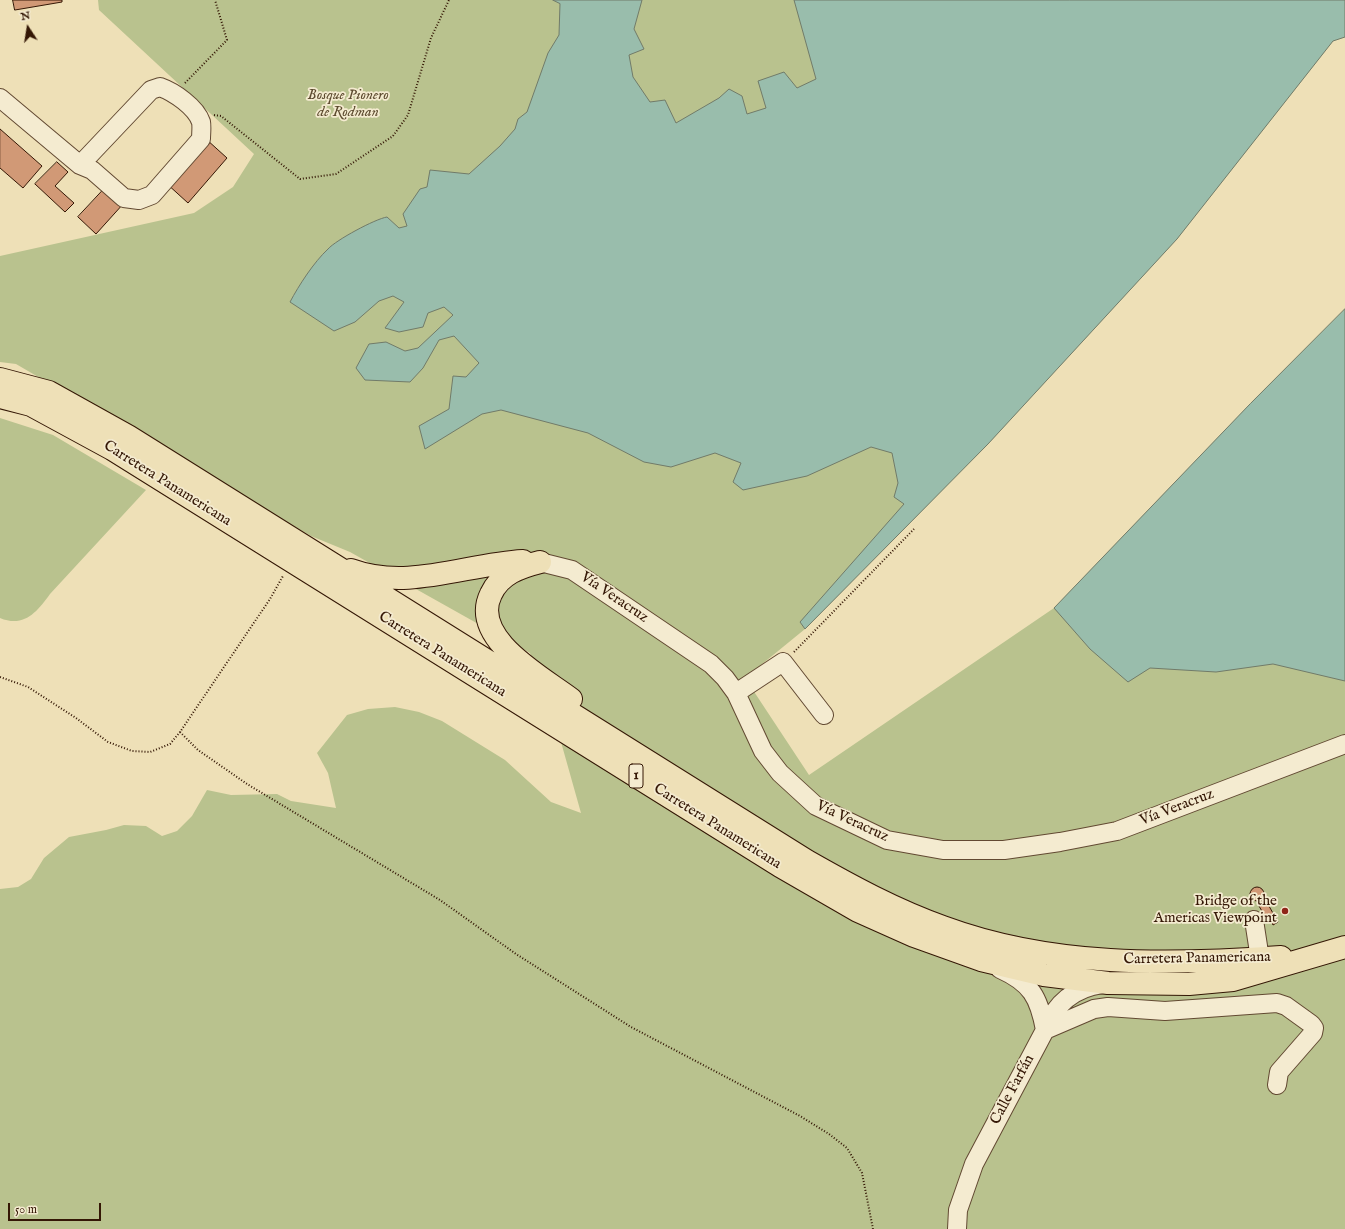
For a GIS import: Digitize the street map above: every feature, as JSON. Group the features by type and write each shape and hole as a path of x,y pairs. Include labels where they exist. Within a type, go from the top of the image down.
{"highway":[{"name":"Carretera Panamericana","path":"0,379 49,392 128,436 807,861 866,894 943,928 1000,944 1047,953 1106,961 1161,963 1260,959 1324,954"},
{"name":"Carretera Panamericana","path":"0,397 31,405 112,449 780,866 858,911 914,936 981,960 1044,975 1108,983 1189,984 1233,980 1345,947"},
{"path":"332,563 354,571 378,576 403,578 430,576 505,562 540,562"},
{"path":"540,562 513,571 502,577 493,588 487,608 488,621 494,636 505,650 692,790"}],"street":[{"path":"0,98 80,165 92,170 124,198 139,200 152,195 201,139 201,123 194,111 172,92 160,87 151,90 80,165"},
{"name":"Vía Veracruz","path":"540,562 572,570 711,664 725,678 736,693 763,751 780,773 816,806 888,840 943,850 1004,850 1060,842 1117,830 1345,744"},
{"path":"736,693 783,662 824,714"},
{"path":"1254,920 1260,959"},
{"path":"981,960 1007,972 1026,984 1038,1002 1044,1030 1094,1009 1108,1006 1165,1011 1278,1003 1286,1006 1311,1024 1314,1028 1313,1033 1279,1072 1277,1085"},
{"name":"Calle Farfán","path":"957,1229 958,1210 974,1164 1051,1015 1062,1002 1075,992 1091,985 1108,983"}],"path":[{"path":"172,92 189,80 228,40 215,0"},
{"path":"194,111 221,116 300,179 336,174 393,136 408,115 431,38 449,0"},
{"path":"783,662 914,529"},
{"path":"0,677 28,687 76,718 108,742 132,751 150,752 170,744 180,732 270,599 291,560"},
{"path":"180,732 198,750 247,784 440,900 516,954 631,1027 800,1116 829,1134 847,1148 862,1173 873,1229"}],"green space":[{"name":"Bosque Pionero de Rodman","path":"98,0 1345,0 1345,37 1333,41 1177,239 988,444 805,629 745,678 809,775 1054,608 1250,404 1345,309 1345,1229 0,1229 0,889 18,887 31,879 44,858 69,837 124,825 146,826 162,836 177,831 192,816 207,790 231,795 277,794 291,801 336,808 328,773 317,753 347,715 368,709 395,707 419,712 442,721 505,760 551,802 581,813 561,742 530,653 350,552 311,536 16,364 0,362 0,256 194,213 233,187 254,154 99,10"},
{"path":"0,418 53,435 146,490 50,594 40,607 23,620 16,621 9,621 0,618"}],"shaded area":[{"path":"553,0 642,0 634,29 644,49 629,55 633,77 650,102 665,100 676,123 719,98 729,89 742,96 747,114 766,108 758,81 784,72 797,88 816,79 794,0 1345,0 1345,37 1333,41 1177,239 988,444 805,629 800,622 904,504 894,497 898,483 892,453 871,447 807,476 743,490 733,482 741,463 715,453 671,467 644,462 588,433 501,410 482,414 425,449 419,426 449,409 453,376 466,377 479,363 454,336 439,340 423,368 410,382 365,380 356,368 369,344 386,342 405,351 418,348 453,315 444,307 428,313 423,327 399,332 385,328 404,302 393,296 379,301 355,322 334,331 290,302 302,281 317,260 332,245 347,235 387,217 399,228 407,226 403,214 420,189 427,187 430,170 469,174 500,146 515,129 518,119 527,112 548,53 559,35 560,4"},
{"path":"1345,309 1345,681 1273,664 1216,672 1150,668 1128,682 1090,649 1054,608 1250,404"}],"building":[{"path":"13,0 62,0 62,2 15,10"},
{"path":"0,129 42,166 23,188 0,168"},
{"path":"206,139 227,158 188,203 166,183"},
{"path":"57,162 68,172 55,186 74,203 65,212 35,184"},
{"path":"106,187 124,203 96,234 78,217"},
{"path":"1257,887 1262,889 1264,894 1262,899 1257,901 1252,899 1250,894 1252,889"},
{"path":"1265,899 1278,922 1273,925 1270,919 1267,920 1259,906 1262,905 1260,902"}],"place":[{"name":"Bridge of the Americas Viewpoint","path":"1285,911"}]}
